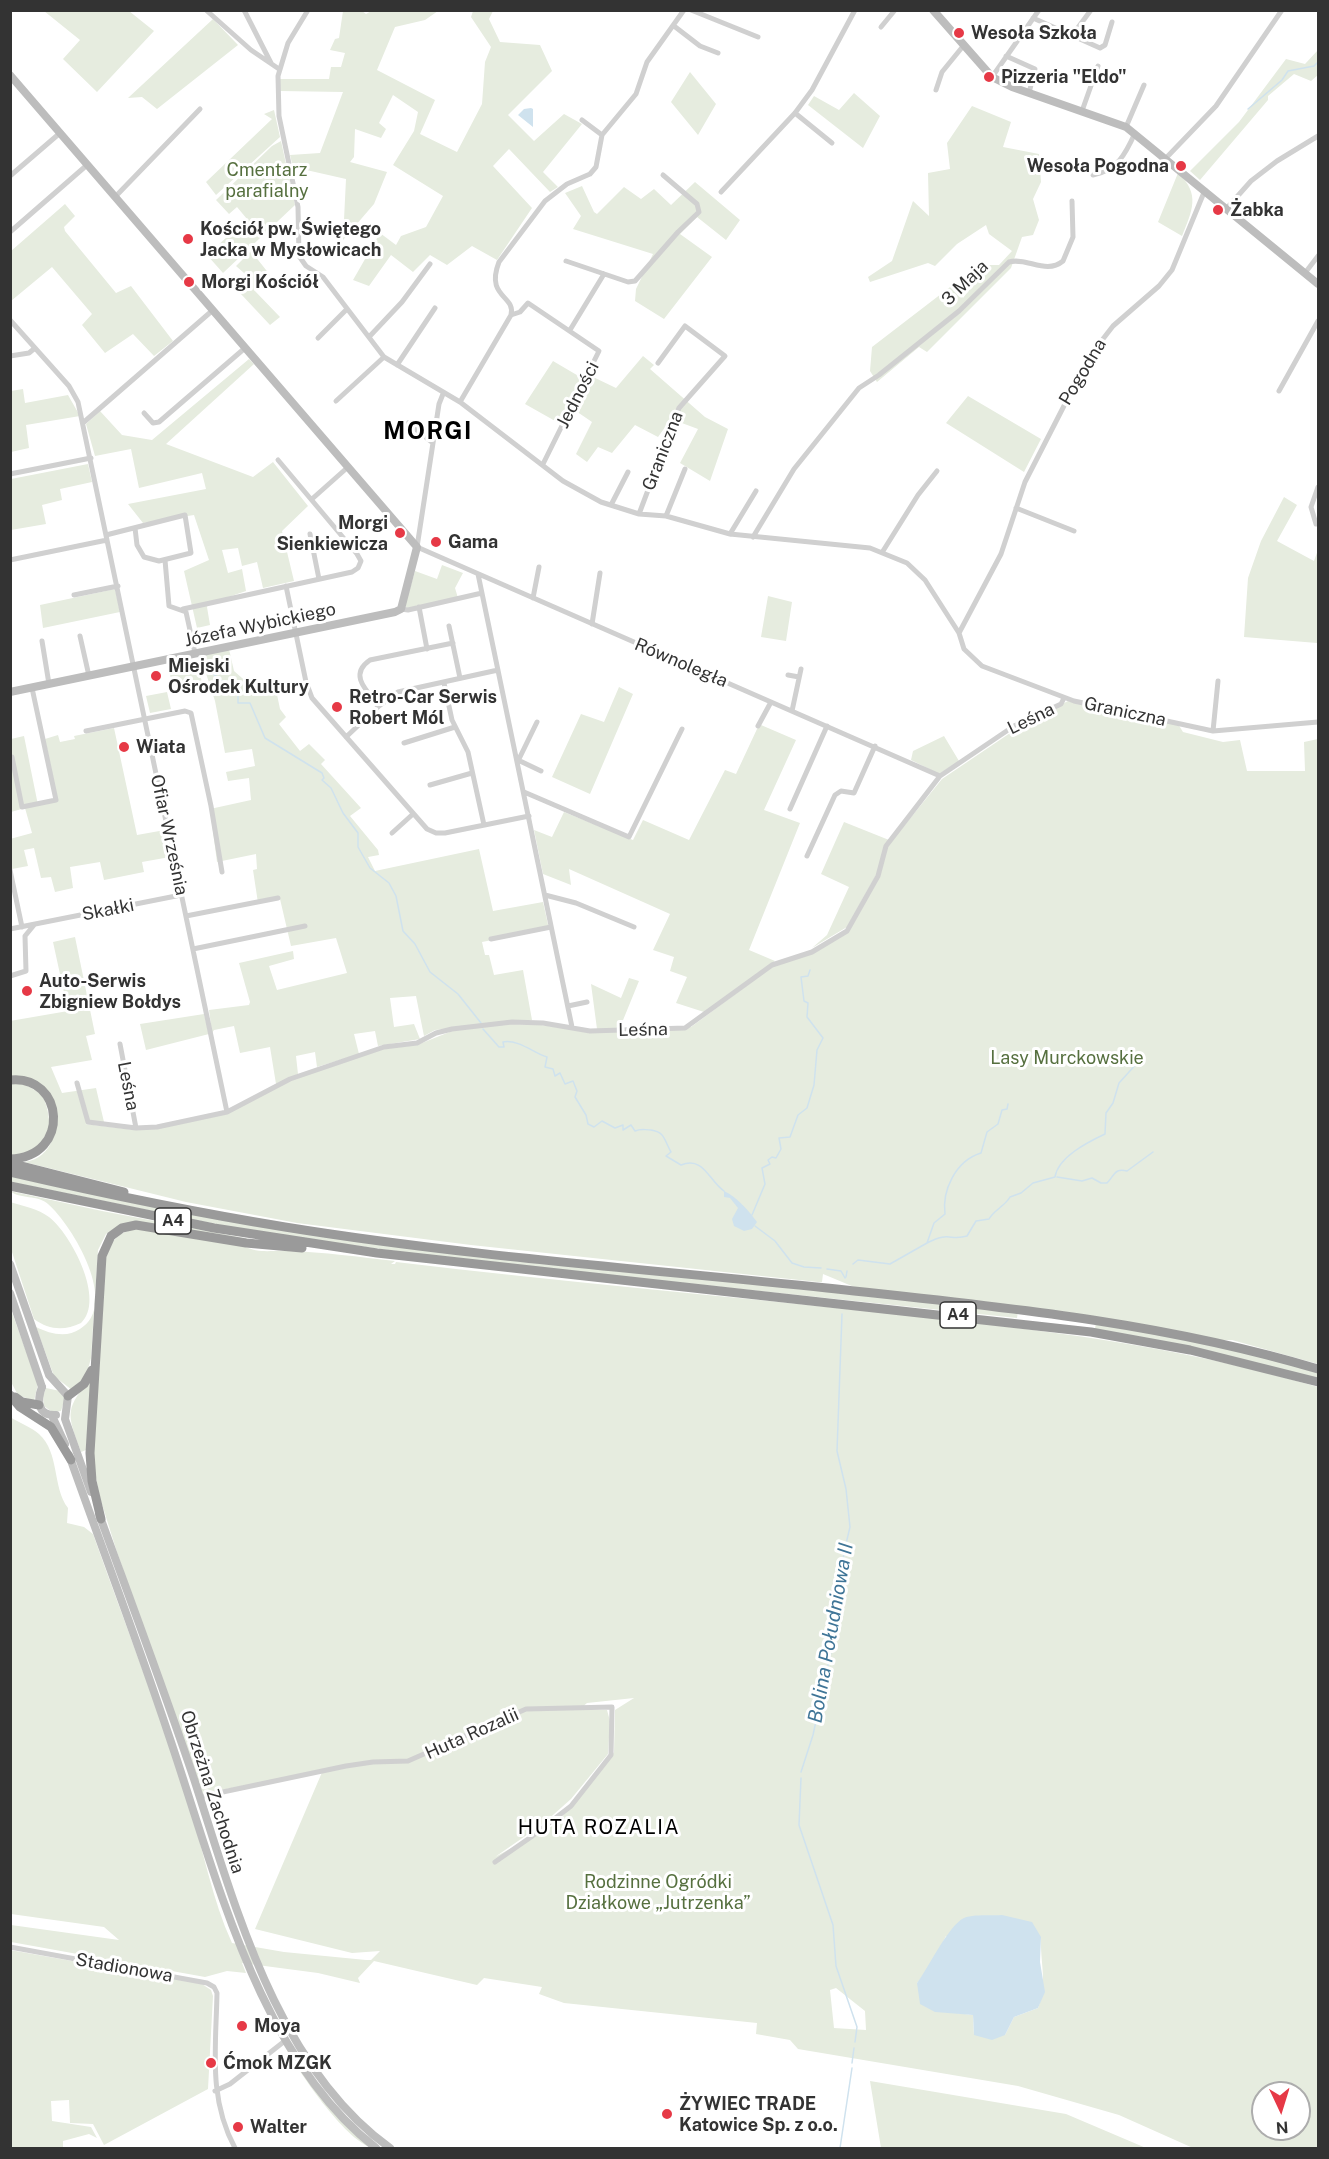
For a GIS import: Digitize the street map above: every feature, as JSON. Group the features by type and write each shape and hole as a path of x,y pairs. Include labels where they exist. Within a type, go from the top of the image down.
{"highway":[{"path":"10,1080 27,1081 44,1092 49,1099 54,1118 51,1136 46,1144 25,1157 10,1161"},
{"path":"10,1161 217,1215"},
{"name":"A4","path":"10,1172 217,1215 333,1234 457,1250 1055,1313 1191,1336 1318,1369"},
{"name":"A4","path":"10,1186 152,1217 338,1248 1052,1326 1190,1350 1318,1382"},
{"path":"101,1519 92,1481 90,1453 102,1256 107,1241 122,1228 136,1225 287,1248 338,1248"},
{"path":"68,1396 88,1379 96,1353"},
{"path":"10,1394 22,1402 39,1405"},
{"path":"10,1394 20,1407 51,1427 71,1460"}],"street":[{"path":"206,10 251,50 279,69"},
{"path":"244,10 272,65"},
{"name":"Graniczna","path":"308,10 288,43 279,69 279,116 298,207 299,256 306,266 323,278 384,357 460,402 563,481 611,505 639,514 666,516 730,534 855,546 883,551 907,562 925,579 959,633 964,649 974,662 1064,698 1213,731 1318,722"},
{"path":"460,402 511,315 511,304 495,286 495,273 499,262 545,201 567,184 590,174 596,167 602,135 636,94 647,63 684,10"},
{"path":"691,10 758,37"},
{"path":"721,192 795,113 812,90 855,10"},
{"path":"881,27 895,10"},
{"path":"933,10 992,76 1029,93 1126,127 1205,189 1318,284"},
{"path":"992,76 1039,10"},
{"path":"1071,37 1090,10"},
{"path":"1166,158 1216,106 1282,10"},
{"path":"1034,18 1071,37 1103,47 1112,22"},
{"path":"674,26 700,46 718,53"},
{"path":"936,90 942,72 964,45"},
{"path":"1006,56 1035,69 1029,93"},
{"path":"1082,111 1098,66"},
{"path":"10,75 417,547"},
{"path":"1126,127 1144,85"},
{"path":"115,197 200,109"},
{"path":"795,113 832,143"},
{"path":"582,120 602,135"},
{"path":"10,176 60,133"},
{"path":"1094,175 1114,167 1127,150 1135,133"},
{"path":"1227,208 1251,181 1277,161 1318,136"},
{"path":"10,232 87,165"},
{"path":"566,261 604,274 635,281 663,247 699,212 697,204 663,175"},
{"name":"Pogodna","path":"959,633 1002,554 1032,466 1089,357 1113,326 1159,286 1172,270 1205,189"},
{"name":"3 Maja","path":"753,537 794,469 850,398 959,311 1009,262 1016,260 1048,267 1063,261 1073,237 1072,201"},
{"path":"1305,273 1318,256"},
{"path":"369,338 402,302 430,264"},
{"path":"570,330 604,274"},
{"name":"Jedności","path":"511,315 520,312 528,303 598,348 599,355 543,464"},
{"path":"396,365 435,308"},
{"path":"84,422 213,310"},
{"path":"318,338 346,310"},
{"name":"Ofiar Września","path":"10,320 69,386 78,402 84,422 227,1112"},
{"path":"1279,392 1318,321"},
{"name":"Graniczna","path":"639,514 679,408 725,356 685,326 658,363"},
{"path":"10,356 29,353 35,348"},
{"path":"144,413 153,423 159,422 245,348"},
{"path":"336,401 384,357"},
{"path":"401,609 417,547 439,404 444,394"},
{"path":"408,423 433,443"},
{"path":"10,474 91,458"},
{"path":"165,560 169,606 172,609 183,609 352,572 358,568 360,561 312,499 278,460"},
{"path":"312,499 348,467"},
{"name":"Graniczna","path":"666,516 685,469"},
{"path":"883,551 918,495 937,471"},
{"name":"Graniczna","path":"611,505 628,472"},
{"path":"1316,524 1311,507 1318,487"},
{"path":"730,534 756,491"},
{"path":"1016,508 1074,531"},
{"path":"10,560 107,538 135,528 185,515 191,552 165,560 144,557 137,545 135,528"},
{"path":"310,534 319,579"},
{"name":"Równoległa","path":"417,547 940,776"},
{"path":"533,598 538,567"},
{"path":"592,624 600,573"},
{"path":"478,574 519,761 572,1028"},
{"path":"74,595 118,586"},
{"path":"286,586 311,695 426,829 436,833 529,816"},
{"name":"Józefa Wybickiego","path":"10,692 482,593"},
{"path":"420,607 427,649"},
{"path":"183,609 186,612 195,653"},
{"path":"449,626 459,678"},
{"path":"80,636 89,676"},
{"path":"42,641 49,684"},
{"path":"379,706 360,682 362,668 370,660 453,643"},
{"path":"792,711 801,669"},
{"path":"346,738 379,706 407,689 498,670"},
{"path":"788,675 799,677"},
{"path":"1213,731 1218,681"},
{"path":"444,683 455,727 461,734 468,752 484,825"},
{"path":"12,757 22,807 56,800 32,688"},
{"name":"Leśna","path":"76,1083 88,1122 136,1128 157,1127 227,1112 290,1079 384,1047 417,1043 436,1033 452,1029 512,1022 590,1031 685,1028 772,965 812,952 846,931 878,876 886,846 940,776 1014,726 1061,704 1064,698"},
{"path":"758,726 771,702"},
{"path":"86,731 185,711 193,715 222,872"},
{"path":"519,761 537,722"},
{"path":"790,809 827,726"},
{"path":"404,742 455,727"},
{"path":"524,792 629,837 682,729"},
{"path":"807,856 835,795 841,791 854,793 875,746"},
{"path":"519,761 541,771"},
{"path":"430,785 472,774"},
{"path":"392,834 413,814"},
{"path":"10,870 22,927"},
{"path":"545,894 576,903 634,927"},
{"name":"Skałki","path":"10,929 181,895"},
{"name":"Ofiar Września","path":"186,916 278,898"},
{"path":"10,976 26,971 25,936 36,924"},
{"path":"193,949 305,927"},
{"path":"491,939 551,927"},
{"path":"568,1006 587,1002"},
{"name":"Leśna","path":"120,1044 136,1128"},
{"path":"10,1264 49,1375 65,1390 68,1396 64,1412 52,1416 43,1412 39,1405 38,1400 42,1387 10,1293"},
{"path":"42,1387 56,1384"},
{"name":"Obrzeżna Zachodnia","path":"64,1412 199,1797 236,1923 302,2052 321,2081 360,2124 390,2148"},
{"name":"Obrzeżna Zachodnia","path":"52,1416 71,1460 142,1655 252,1970 286,2040 326,2099 376,2148"},
{"name":"Huta Rozalii","path":"199,1797 346,1766 408,1761 526,1709 612,1707 611,1755 571,1806 531,1838 495,1862"},
{"name":"Stadionowa","path":"10,1947 207,1983 216,1990 215,2091"},
{"path":"235,2148 215,2091 230,2084 286,2040"}],"green space":[{"path":"373,10 438,11 425,20 395,27 377,70 435,100 420,134 457,152 482,104 485,62 491,47 471,17 473,11 493,11 489,19 500,42 540,45 552,71 508,115 534,141 564,114 582,124 543,172 558,187 550,192 509,149 493,166 532,208 497,260 472,246 447,265 430,255 413,272 391,255 369,286 353,280 380,233 396,245 401,236 426,227 443,196 393,165 414,131 418,112 393,95 379,123 386,129 381,138 355,129 354,157 350,162 387,172 374,204 343,240 346,179 293,167 290,155 320,153 343,92 280,91 280,79 329,79 331,67 341,67 345,53 330,50 335,39 339,38 343,11 362,11 366,14"},
{"path":"44,11 129,11 154,31 97,92 63,59 80,40"},
{"path":"213,19 238,45 157,109 142,97 128,98"},
{"path":"1318,50 1318,75 1311,81 1294,74 1268,96 1268,100 1200,180 1190,171 1239,122 1286,59 1305,64"},
{"path":"690,72 716,104 698,135 671,102"},
{"path":"854,93 880,116 863,148 808,105 814,96 839,110"},
{"path":"972,106 1011,122 1003,147 1039,154 1041,182 1033,199 1039,220 1033,235 1022,237 1011,268 927,352 919,347 877,382 870,371 872,347 954,284 963,298 988,265 999,265 1012,251 989,234 986,225 957,244 935,266 928,263 870,282 868,277 892,261 913,201 929,216 928,173 950,169 947,143"},
{"path":"274,110 280,137 216,195 206,182 272,119 264,114"},
{"name":"Cmentarz parafialny","path":"281,141 295,205 223,273 207,255 247,219 237,207 229,214 216,200 272,146"},
{"path":"1178,173 1190,188 1192,196 1189,219 1182,236 1158,222"},
{"path":"695,182 740,220 726,240 697,217 680,234 712,257 664,319 635,301 636,289 653,254 573,229 581,216 565,193 582,186 597,214 624,187 641,199 654,189 671,205"},
{"path":"65,204 75,216 64,227 65,231 116,293 131,286 173,341 154,356 133,334 105,353 82,325 92,314 52,267 11,301 11,251"},
{"path":"251,251 270,275 254,290 280,317 270,325 240,293 252,280 236,266"},
{"path":"643,356 654,365 650,369 705,417 728,429 710,481 680,463 698,429 671,419 658,437 635,425 612,453 598,447 587,462 576,454 592,422 573,409 564,426 525,404 553,361 587,381 591,376 616,388"},
{"path":"249,359 254,364 166,444 253,477 273,462 308,506 282,531 294,581 263,588 257,562 242,566 238,548 222,550 228,573 242,569 246,591 208,604 210,625 197,628 184,571 209,560 194,515 143,523 128,504 206,489 202,473 139,488 131,449 95,456 86,424 100,411 122,435 152,440"},
{"path":"23,389 25,403 68,395 80,416 26,425 29,448 11,452 11,391"},
{"path":"968,396 1041,439 1024,472 946,423"},
{"path":"88,464 92,482 60,489 62,500 42,505 46,524 11,530 11,479"},
{"path":"1284,497 1297,505 1277,541 1314,561 1318,550 1318,659 1317,643 1244,637 1248,578 1261,541"},
{"path":"442,565 463,573 455,588 458,598 407,608 405,606 415,571 437,579"},
{"path":"115,589 120,612 43,628 40,605"},
{"path":"768,596 792,602 786,641 761,637"},
{"path":"229,649 234,671 250,685 274,680 280,709 286,717 279,724 300,751 309,744 325,760 321,764 361,808 350,816 378,850 379,855 368,857 375,871 479,849 493,911 543,902 549,929 482,942 485,955 489,955 494,975 523,970 532,1020 435,1030 424,1036 416,996 390,998 394,1027 414,1024 420,1039 378,1046 375,1031 354,1034 359,1054 317,1067 315,1052 296,1056 298,1074 276,1084 270,1047 240,1053 234,1026 214,1030 212,1033 209,1010 249,1005 239,963 293,951 294,959 269,966 277,990 347,973 336,938 291,946 280,899 258,903 253,870 257,869 256,854 217,862 210,809 251,800 249,778 228,781 226,772 255,766 252,749 225,753 215,701 200,655"},
{"path":"199,668 203,688 174,694 170,674"},
{"path":"619,687 633,694 590,794 552,777 581,714 604,722"},
{"path":"167,692 171,709 150,713 146,696"},
{"name":"Lasy Murckowskie","path":"1068,701 1178,724 1183,732 1223,742 1240,740 1247,771 1305,771 1304,742 1318,739 1318,1364 1232,1340 859,1289 823,1274 822,1282 818,1282 471,1245 297,1223 186,1202 24,1162 34,1160 48,1148 56,1120 53,1101 11,1076 10,1021 68,1011 53,942 75,937 95,1034 86,1036 92,1060 51,1067 62,1093 96,1088 104,1122 85,1124 135,1130 227,1113 290,1080 383,1049 417,1045 452,1031 510,1024 541,1025 590,1032 691,1027 773,966 813,953 849,931 877,882 887,847 942,779 1022,725"},
{"path":"761,725 796,740 764,810 800,823 749,950 775,961 704,1012 676,1003 687,977 670,971 674,957 653,950 670,914 569,869 571,885 543,874 534,830 552,837 564,812 633,840 643,820 689,840 725,770 736,774"},
{"path":"114,728 137,835 165,830 170,857 142,862 144,872 104,880 100,862 70,867 73,888 55,892 51,877 41,878 34,848 24,850 28,866 12,869 10,839 32,833 25,808 11,812 11,739 24,736 38,805 58,801 45,739 58,735 60,742 75,739 74,736"},
{"path":"944,736 959,761 939,774 911,760 913,751"},
{"path":"844,822 889,840 876,875 847,927 812,948 827,935 849,887 821,874"},
{"path":"629,978 639,981 619,1030 597,1029 591,984 621,998"},
{"path":"204,1014 209,1034 146,1050 140,1024"},
{"path":"11,1082 30,1085 42,1095 48,1110 50,1129 35,1150 11,1157"},
{"path":"11,1176 269,1228 1018,1311 1017,1318 455,1259 255,1232 11,1182"},
{"path":"10,1191 276,1244 122,1224 106,1234 98,1250 95,1297 94,1285 80,1247 58,1215 44,1201"},
{"path":"10,1202 36,1210 49,1217 67,1238 83,1268 88,1284 90,1299 88,1313 81,1323 57,1328 34,1319 11,1249"},
{"name":"Rodzinne Ogródki Działkowe „Jutrzenka”","path":"137,1229 243,1246 260,1251 342,1255 395,1261 391,1264 396,1262 1057,1333 1160,1349 1264,1372 1318,1387 1318,2148 1193,2148 1119,2115 1018,2086 798,2049 790,2040 756,2034 757,2023 564,2003 539,1994 542,1987 484,1978 477,1985 374,1961 358,1978 360,1983 318,1973 242,1963 246,1973 227,1971 205,1977 11,1942 11,1925 119,1940 104,1927 11,1914 10,1417 39,1434 46,1442 63,1500 68,1508 67,1523 84,1527 93,1534 179,1773 214,1893 232,1943 284,1952 366,1960 371,1960 380,1951 352,1953 255,1929 323,1770 201,1794 117,1552 100,1498 93,1462 106,1257 113,1241 121,1234","holes":["634,1698 615,1710 614,1752 611,1757 556,1824 495,1857 544,1823 571,1799 608,1754 610,1721 607,1710 580,1709 587,1703","946,1936 1041,1938 1043,1991 1038,2008 1014,2017 1005,2035 974,2035 973,2015 956,2013 917,1983 932,1964","836,1988 865,2011 866,2030 834,2028 830,1990"]},
{"path":"94,1306 91,1358 86,1377 72,1390 54,1376 36,1327 58,1334 75,1332 91,1318"},
{"path":"10,1307 38,1384 34,1401 18,1395 11,1382"},
{"path":"1096,1322 1194,1340 1318,1372 1318,1380 1095,1329"},
{"path":"93,1375 86,1450 81,1452 73,1428 71,1411 77,1396"},
{"path":"46,1388 60,1391 65,1398 61,1411 52,1412 44,1406 43,1396"},
{"path":"10,1950 202,1984 211,1990 213,1996 208,2089 104,2145 93,2124 70,2123 69,2100 51,2101 52,2121 91,2127 97,2138 89,2134 63,2141 63,2148 11,2148"},
{"path":"284,2045 326,2104 372,2148 348,2132 323,2103"},
{"path":"870,2081 1066,2114 1146,2148 881,2148"}],"water":[{"path":"524,109 533,109 533,127 518,115"},
{"path":"724,1191 738,1201 757,1222 752,1229 744,1231 734,1226 732,1219 738,1208 730,1198 724,1197"},
{"path":"1002,1915 1032,1922 1041,1937 1040,1962 1045,1992 1038,2008 1014,2017 1005,2035 992,2040 974,2035 973,2015 935,2012 920,2004 917,1983 945,1938 958,1922 972,1916"}],"waterway":[{"path":"1248,109 1282,80 1288,71 1314,66 1318,62"},
{"name":"Bolina Południowa II","path":"199,658 201,664 238,694 238,703 250,703 265,738 322,773 324,778 322,780 331,788 343,813 358,833 358,847 370,868 389,883 396,896 403,931 415,944 430,972 458,994 481,1023"},
{"path":"752,1215 765,1184 762,1168 770,1164 768,1160 772,1157 776,1158 781,1149 779,1138 790,1137 798,1115 807,1108 814,1085 817,1050 823,1038 807,1017 808,1003 804,1001 801,977 808,976 810,970"},
{"name":"Bolina Południowa II","path":"483,1029 499,1047 504,1047 503,1042 514,1043 547,1057 545,1067 553,1069 555,1076 560,1073 565,1084 573,1081 577,1091 575,1097 586,1115 588,1124 594,1127 602,1121 615,1128 623,1125 623,1130 631,1125 635,1131 643,1129 659,1133 664,1137 671,1152 666,1156 681,1165 689,1163 701,1167 724,1191"},
{"path":"927,1243 945,1237 967,1236 976,1221 989,1219 1010,1197 1021,1193 1033,1183 1055,1177 1057,1170 1068,1157 1082,1146 1105,1134 1106,1113 1113,1103 1119,1083 1139,1061"},
{"path":"853,1264 858,1260 890,1264 927,1243 934,1223 945,1214 946,1196 952,1178 964,1163 981,1153 987,1132 998,1124 1002,1110 1007,1109 1008,1104"},
{"path":"1057,1177 1082,1181 1092,1178 1101,1183 1107,1183 1117,1171 1127,1171 1153,1152"},
{"name":"Bolina Południowa II","path":"755,1226 775,1241 792,1263 804,1267 821,1268"},
{"name":"Bolina Południowa II","path":"827,1269 841,1271 845,1278"},
{"name":"Bolina Południowa II","path":"846,1277 847,1271"},
{"name":"Bolina Południowa II","path":"801,1772 813,1735 837,1624 844,1552 850,1527 846,1489 837,1451 842,1314"},
{"name":"Bolina Południowa II","path":"801,1778 799,1825 833,1925 836,1966 857,2027 855,2042"},
{"name":"Bolina Południowa II","path":"852,2063 854,2048"},
{"name":"Bolina Południowa II","path":"840,2148 852,2068"}],"place":[{"name":"Wesoła Szkoła","path":"959,33"},
{"name":"Pizzeria \"Eldo\"","path":"989,77"},
{"name":"Wesoła Pogodna","path":"1181,166"},
{"name":"Żabka","path":"1218,210"},
{"name":"Kościół pw. Świętego Jacka w Mysłowicach","path":"188,239"},
{"name":"Morgi Kościół","path":"189,282"},
{"name":"Morgi Sienkiewicza","path":"400,533"},
{"name":"Gama","path":"436,542"},
{"name":"Miejski Ośrodek Kultury","path":"156,676"},
{"name":"Retro-Car Serwis Robert Mól","path":"337,707"},
{"name":"Wiata","path":"124,747"},
{"name":"Auto-Serwis Zbigniew Bołdys","path":"27,991"},
{"name":"Moya","path":"242,2026"},
{"name":"Ćmok MZGK","path":"211,2063"},
{"name":"ŻYWIEC TRADE Katowice Sp. z o.o.","path":"667,2114"},
{"name":"Walter","path":"238,2127"}],"district":[{"name":"MORGI","path":"428,432"},
{"name":"HUTA ROZALIA","path":"599,1828"}]}
